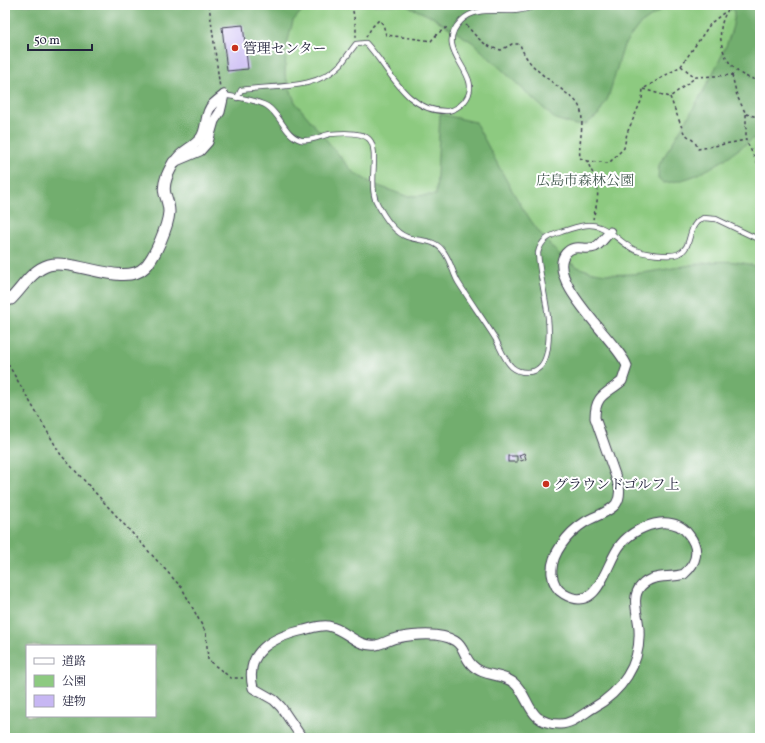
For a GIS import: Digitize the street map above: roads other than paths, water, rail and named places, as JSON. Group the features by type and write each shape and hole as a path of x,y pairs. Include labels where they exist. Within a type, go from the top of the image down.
{"street":[{"path":"5,300 11,299 38,270 51,264 119,274 133,273 144,268 156,250 169,213 165,193 166,179 180,153 192,146 200,138 205,129 206,118 211,106 224,95"},
{"path":"302,738 281,707 274,700 253,688 250,672 256,658 267,643 288,633 319,626 329,626 360,643 376,645 396,638 422,636 442,636 453,640 460,644 473,666 480,671 514,682 519,688 530,709 536,716 549,722 560,724 571,722 603,703 619,689 632,670 640,631 635,605 639,587 646,581 656,577 684,574 695,562 695,544 686,530 674,524 657,524 640,530 626,538 615,552 599,586 590,595 582,599 573,598 563,593 553,580 552,564 566,540 579,526 610,509 616,504 620,493 617,480 595,418 595,411 596,403 607,390 622,381 627,366 584,311 561,268 563,256 567,251 578,247 593,248 600,244 610,232"}],"lane":[{"path":"237,98 241,90 266,86 291,86 323,76 340,65 356,44 366,43 402,90 412,100 426,108 450,111 459,107 469,96 470,89 467,75 452,49 451,41 454,28 468,15 482,10 511,12 536,5"},
{"path":"224,95 267,106 275,112 291,135 301,140 313,140 330,134 363,135 369,139 373,146 373,191 384,214 399,233 408,237 432,241 440,247 450,262 458,281 495,338 510,366 518,371 529,372 539,369 545,360 548,346 548,323 538,262 540,246 548,236 580,226 592,225 610,232 634,250 667,256 677,254 684,250 690,240 695,224 703,218 716,219 760,240"}],"place":[{"name":"管理センター","path":"235,48"},
{"name":"グラウンドゴルフ上","path":"546,484"}],"park label":[{"name":"広島市森林公園","path":"585,180"}]}
